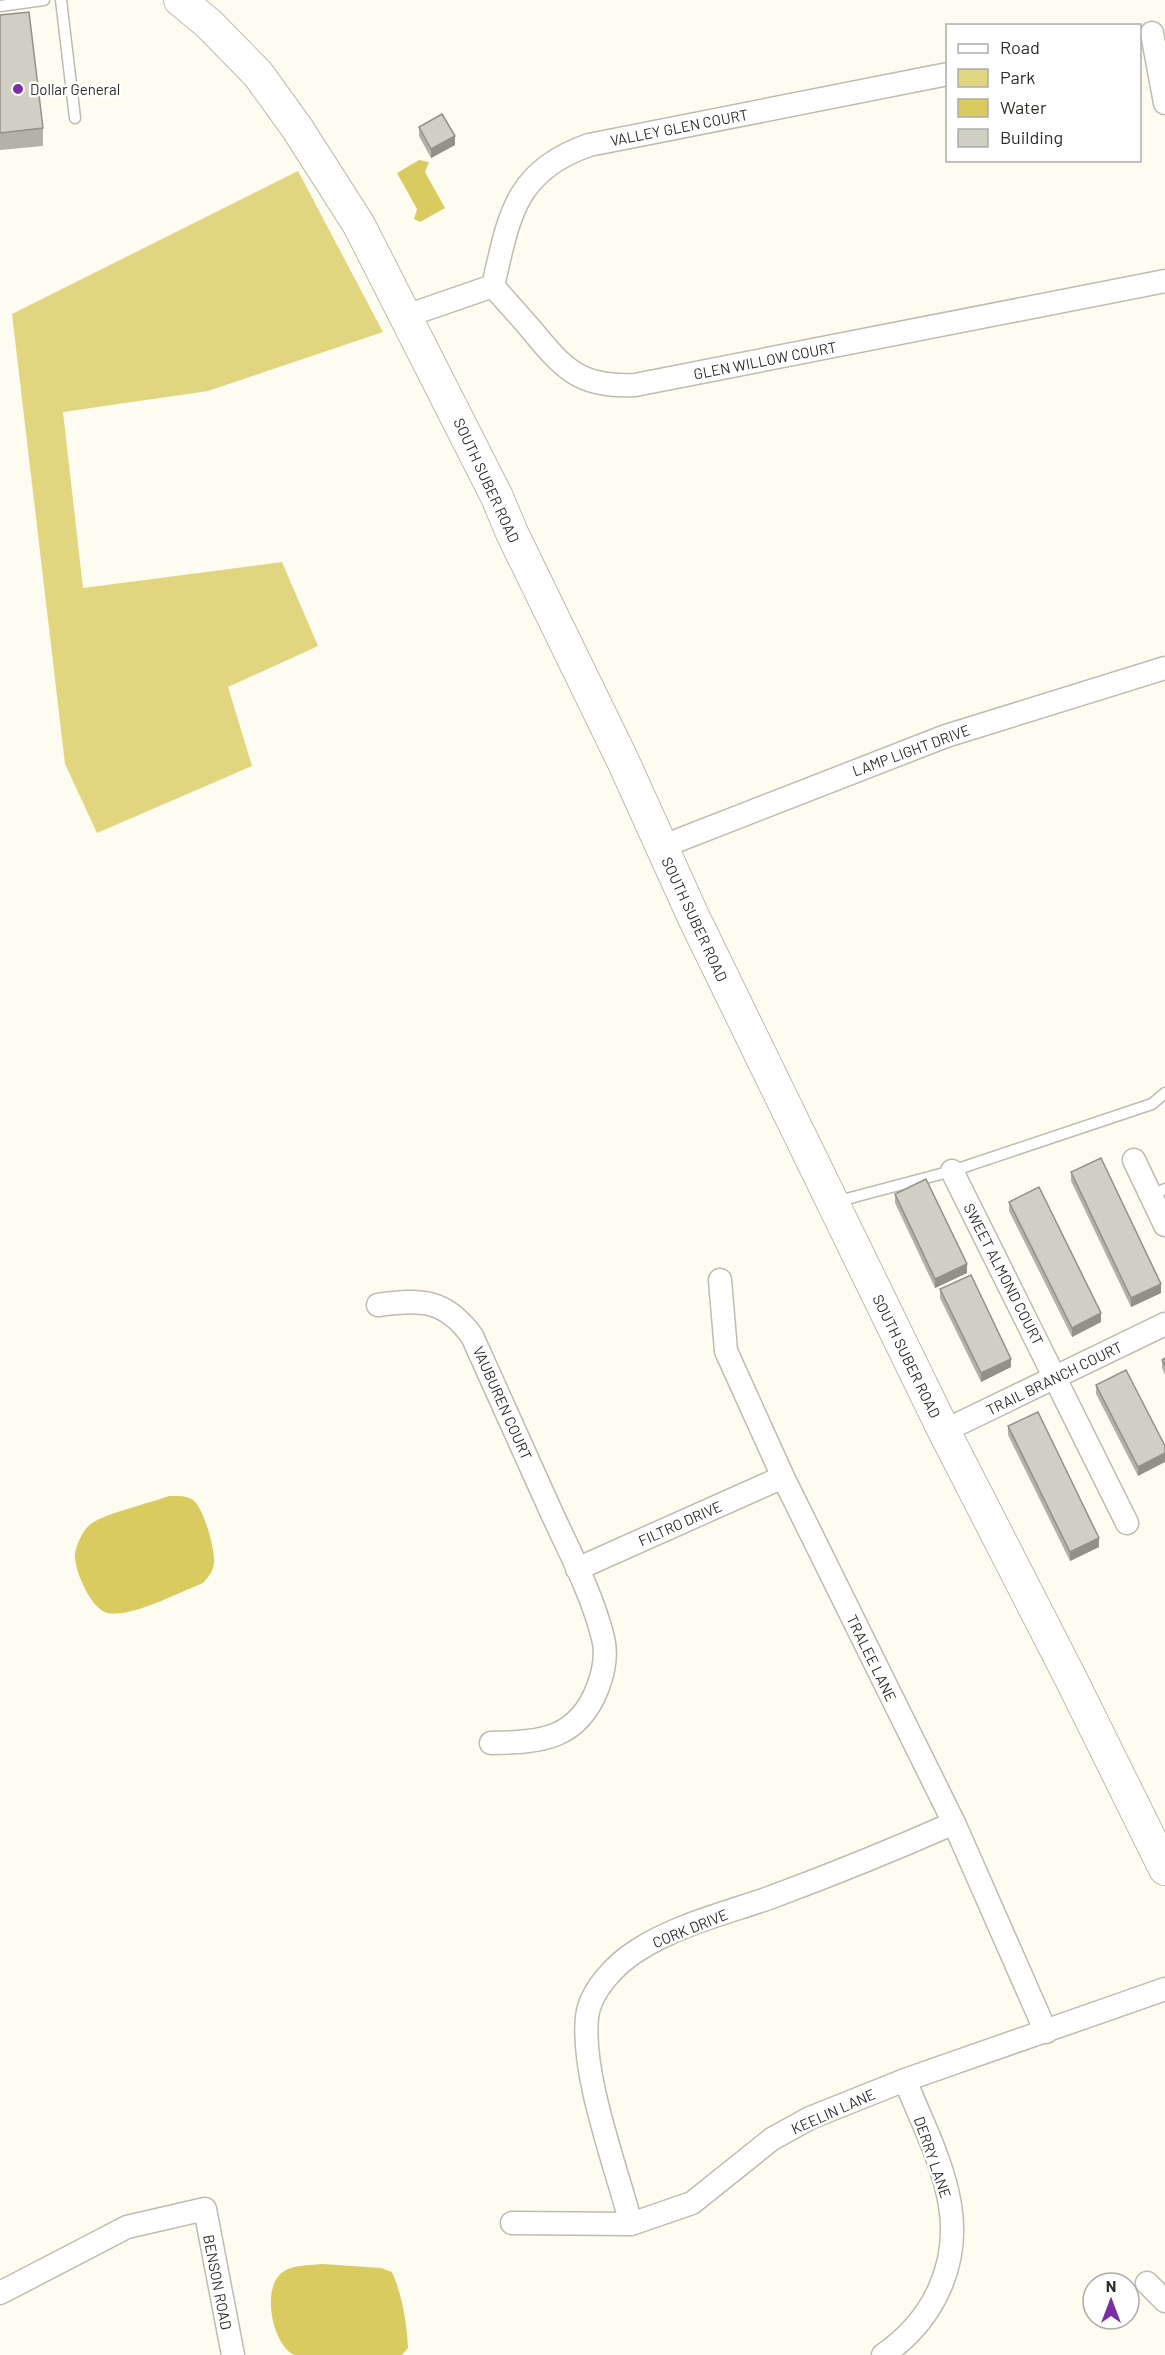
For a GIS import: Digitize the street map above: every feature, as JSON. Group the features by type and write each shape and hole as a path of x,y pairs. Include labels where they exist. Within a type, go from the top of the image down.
{"street":[{"name":"SOUTH SUBER ROAD","path":"180,0 209,24 258,74 297,128 359,225 497,496 512,533 623,760 661,847 832,1203 1165,1869"},
{"path":"1152,33 1165,102"},
{"name":"VALLEY GLEN COURT","path":"493,285 509,216 516,200 538,172 570,151 600,142 946,74"},
{"name":"GLEN WILLOW COURT","path":"493,285 561,365 589,381 613,386 635,385 1165,281"},
{"path":"406,316 493,285"},
{"name":"LAMP LIGHT DRIVE","path":"661,847 946,736 1165,668"},
{"path":"1134,1160 1158,1193 1165,1225"},
{"name":"SWEET ALMOND COURT","path":"952,1170 1127,1522"},
{"name":"TRALEE LANE","path":"720,1280 726,1351 783,1477 954,1823 1046,2032"},
{"name":"VAUBUREN COURT","path":"378,1305 423,1302 443,1307 459,1318 472,1336 577,1569 603,1637 605,1663 591,1704 571,1727 552,1737 530,1742 491,1743"},
{"name":"TRAIL BRANCH COURT","path":"944,1431 1165,1324"},
{"name":"FILTRO DRIVE","path":"577,1569 783,1477"},
{"name":"CORK DRIVE","path":"632,2224 591,2076 587,2047 587,2014 598,1989 616,1966 639,1949 672,1933 857,1866 954,1823"},
{"name":"KEELIN LANE","path":"512,2223 632,2224 692,2203 772,2139 810,2118 905,2080 1165,1989"},
{"name":"DERRY LANE","path":"884,2355 897,2345 929,2311 944,2281 951,2246 950,2205 938,2164 905,2080"},
{"name":"BENSON ROAD","path":"0,2293 127,2227 205,2209 232,2355"},
{"path":"1147,2283 1165,2301"}],"lane":[{"path":"0,6 44,0"},
{"path":"61,0 75,118"},
{"path":"832,1203 952,1170 1152,1104 1165,1094"}],"green space":[{"path":"298,171 383,332 208,391 63,412 83,588 282,562 318,646 228,687 252,766 97,833 65,764 12,314"}],"water":[{"path":"419,160 429,162 425,172 445,208 420,222 414,219 417,209 397,173"},
{"path":"169,1496 190,1498 197,1504 213,1548 213,1569 203,1583 142,1608 117,1614 101,1610 85,1588 75,1562 78,1542 83,1533 99,1519"},
{"path":"323,2264 381,2268 392,2272 401,2299 406,2329 408,2348 402,2355 294,2355 286,2349 275,2327 272,2314 273,2287 278,2277 290,2268"}],"building":[{"name":"Dollar General","path":"29,12 43,128 0,133 0,15"},
{"path":"442,114 455,136 431,149 419,127"},
{"path":"1101,1158 1161,1284 1131,1298 1071,1172"},
{"path":"926,1179 967,1264 935,1279 895,1194"},
{"path":"1039,1187 1101,1313 1072,1328 1009,1202"},
{"path":"971,1275 1011,1359 981,1373 940,1289"},
{"path":"1126,1370 1165,1446 1165,1453 1138,1467 1096,1385"},
{"path":"1038,1412 1099,1538 1070,1552 1008,1426"}],"place":[{"name":"Dollar General","path":"18,89"}]}
